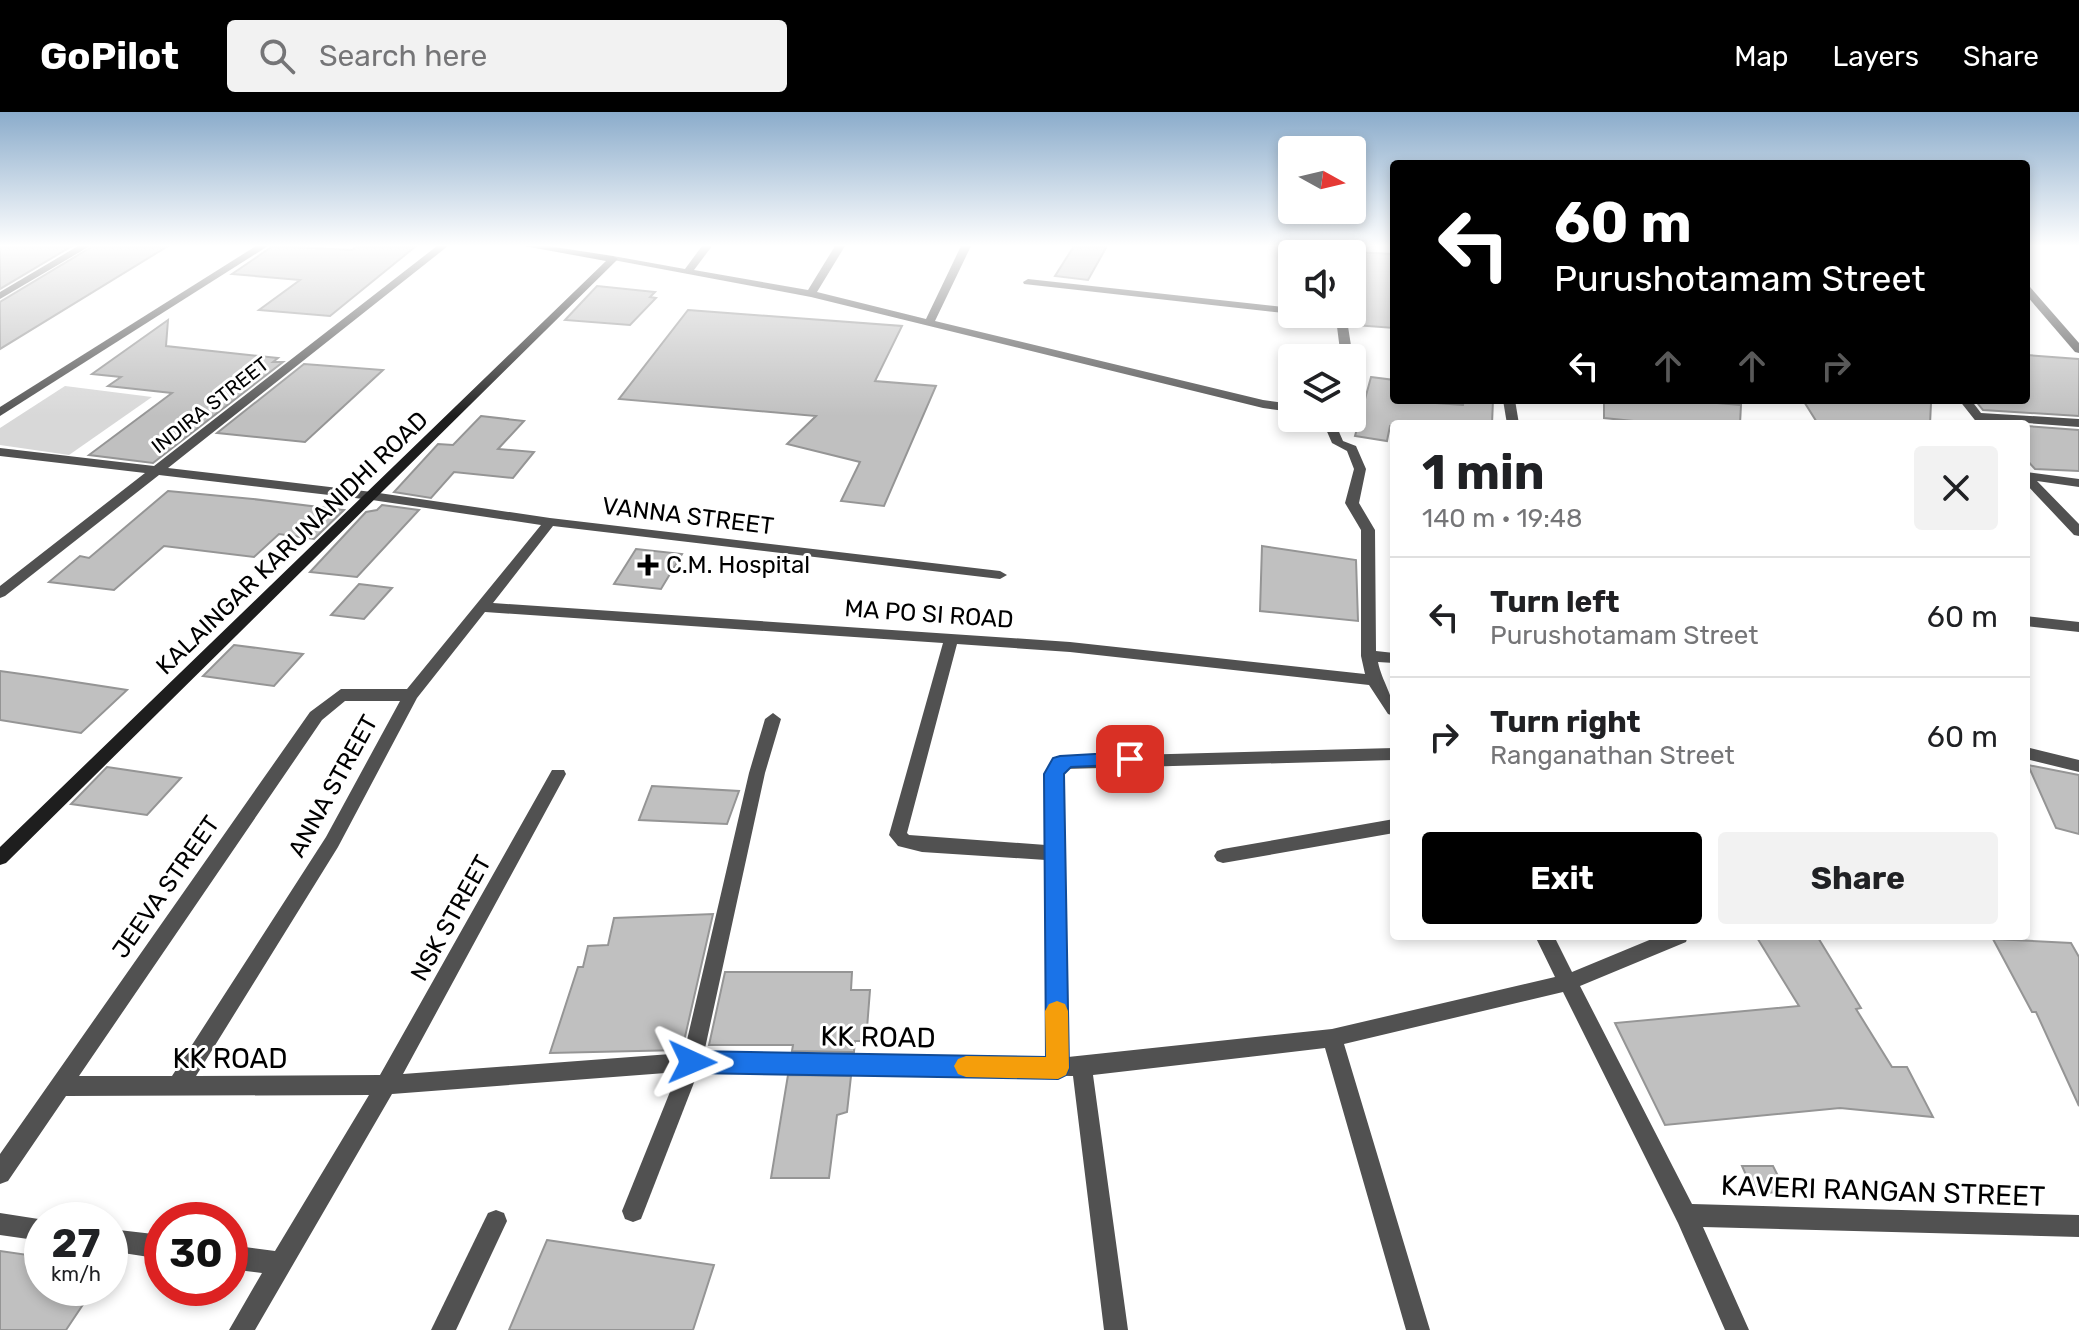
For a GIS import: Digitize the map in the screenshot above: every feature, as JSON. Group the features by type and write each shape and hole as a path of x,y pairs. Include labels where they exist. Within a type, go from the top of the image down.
{"street":[{"path":"0,412 173,303"},
{"name":"INDIRA STREET","path":"0,593 370,303"},
{"name":"KALAINGAR KARUNANIDHI ROAD","path":"0,858 568,303"},
{"path":"850,303 1278,406"},
{"path":"930,321 939,303"},
{"path":"1218,303 1278,309"},
{"path":"2038,303 2079,350"},
{"path":"1968,404 1981,420"},
{"path":"2030,422 2079,423"},
{"path":"1333,432 1338,443 1352,449 1360,469 1352,503 1368,530 1369,656 1374,680 1390,704"},
{"name":"VANNA STREET","path":"0,452 1000,575"},
{"path":"2030,477 2079,483"},
{"path":"2030,480 2079,532"},
{"name":"ANNA STREET","path":"177,1087 332,842 411,695 550,522"},
{"name":"MA PO SI ROAD","path":"480,607 1070,647 1374,680"},
{"path":"2030,621 2079,627"},
{"path":"951,640 898,835 904,841 922,845 1054,853"},
{"path":"1369,656 1390,658"},
{"name":"JEEVA STREET","path":"0,1173 316,716 341,695 411,695"},
{"path":"633,1211 692,1062 757,773 773,719"},
{"path":"1058,1068 1054,774 1060,763 1390,754"},
{"path":"2030,754 2079,766"},
{"name":"NSK STREET","path":"241,1330 386,1085 558,774"},
{"path":"1223,856 1390,827"},
{"path":"1546,940 1686,1215 1737,1330"},
{"name":"KK ROAD","path":"59,1086 386,1085 692,1062 1082,1067 1332,1038 1569,982 1669,940"},
{"path":"1332,1038 1418,1330"},
{"path":"1082,1067 1116,1330"},
{"name":"KAVERI RANGAN STREET","path":"1686,1215 2079,1226"},
{"path":"443,1330 496,1221"},
{"path":"0,1224 24,1227"},
{"path":"248,1259 278,1263"}],"shaded area":[{"path":"65,386 152,397 69,455 0,445 0,428"}],"building":[{"path":"0,303 75,303 0,349"},
{"path":"269,303 346,303 330,316 259,310"},
{"path":"581,303 651,303 630,325 565,320"},
{"path":"1366,303 1390,303 1390,328 1366,326"},
{"path":"688,310 902,326 875,381 936,386 884,506 841,501 860,462 787,444 816,416 619,399"},
{"path":"168,320 166,346 278,358 273,362 283,362 153,463 89,455 172,393 108,386 121,377 92,374"},
{"path":"2030,355 2079,359 2079,416 1983,410 1978,404 2030,404"},
{"path":"304,364 383,370 305,442 217,433"},
{"path":"1371,377 1390,379 1390,404 1493,404 1492,420 1390,420 1387,441 1355,436 1356,432 1366,432 1366,395"},
{"path":"1604,404 1741,405 1740,420 1604,418"},
{"path":"1806,404 1931,404 1930,420 1816,420"},
{"path":"481,416 524,421 498,449 534,452 513,478 454,472 431,498 394,492 438,444 453,445"},
{"path":"2030,426 2079,430 2079,471 2035,469 2030,463"},
{"path":"168,491 344,510 314,539 279,534 254,557 164,546 114,590 49,582 80,556 89,558"},
{"path":"382,505 419,510 357,577 310,572 366,512 377,510"},
{"path":"1262,546 1356,560 1358,621 1260,611"},
{"path":"636,549 682,554 661,589 614,584"},
{"path":"359,584 392,588 364,619 331,615"},
{"path":"234,645 303,654 274,686 203,676"},
{"path":"0,671 127,690 81,733 0,720"},
{"path":"2030,765 2079,775 2079,834 2056,828"},
{"path":"107,767 181,778 147,815 71,804"},
{"path":"652,786 739,791 727,824 639,820"},
{"path":"713,914 682,1050 550,1053 578,967 583,967 588,946 608,945 614,918"},
{"path":"1758,940 1819,940 1861,1008 1856,1009 1892,1067 1907,1067 1933,1117 1840,1108 1665,1125 1615,1023 1799,1006"},
{"path":"1994,940 2071,943 2079,957 2079,1106 2036,1012 2032,1012"},
{"path":"725,972 852,972 851,990 870,990 866,1041 855,1041 854,1052 792,1051 793,1045 709,1045"},
{"path":"788,1075 851,1076 847,1112 837,1115 829,1178 771,1178"},
{"path":"1742,1166 1773,1166 1786,1192 1754,1193"},
{"path":"547,1240 714,1265 693,1330 509,1330"},
{"path":"0,1251 24,1254 24,1306 82,1306 66,1330 0,1330"}],"slow traffic":[{"path":"966,1066 1058,1068 1057,1011"}],"place":[{"name":"C.M. Hospital","path":"648,565"}],"route":[{"path":"692,1062 1058,1068 1054,774 1060,763 1071,760 1130,759"}]}
